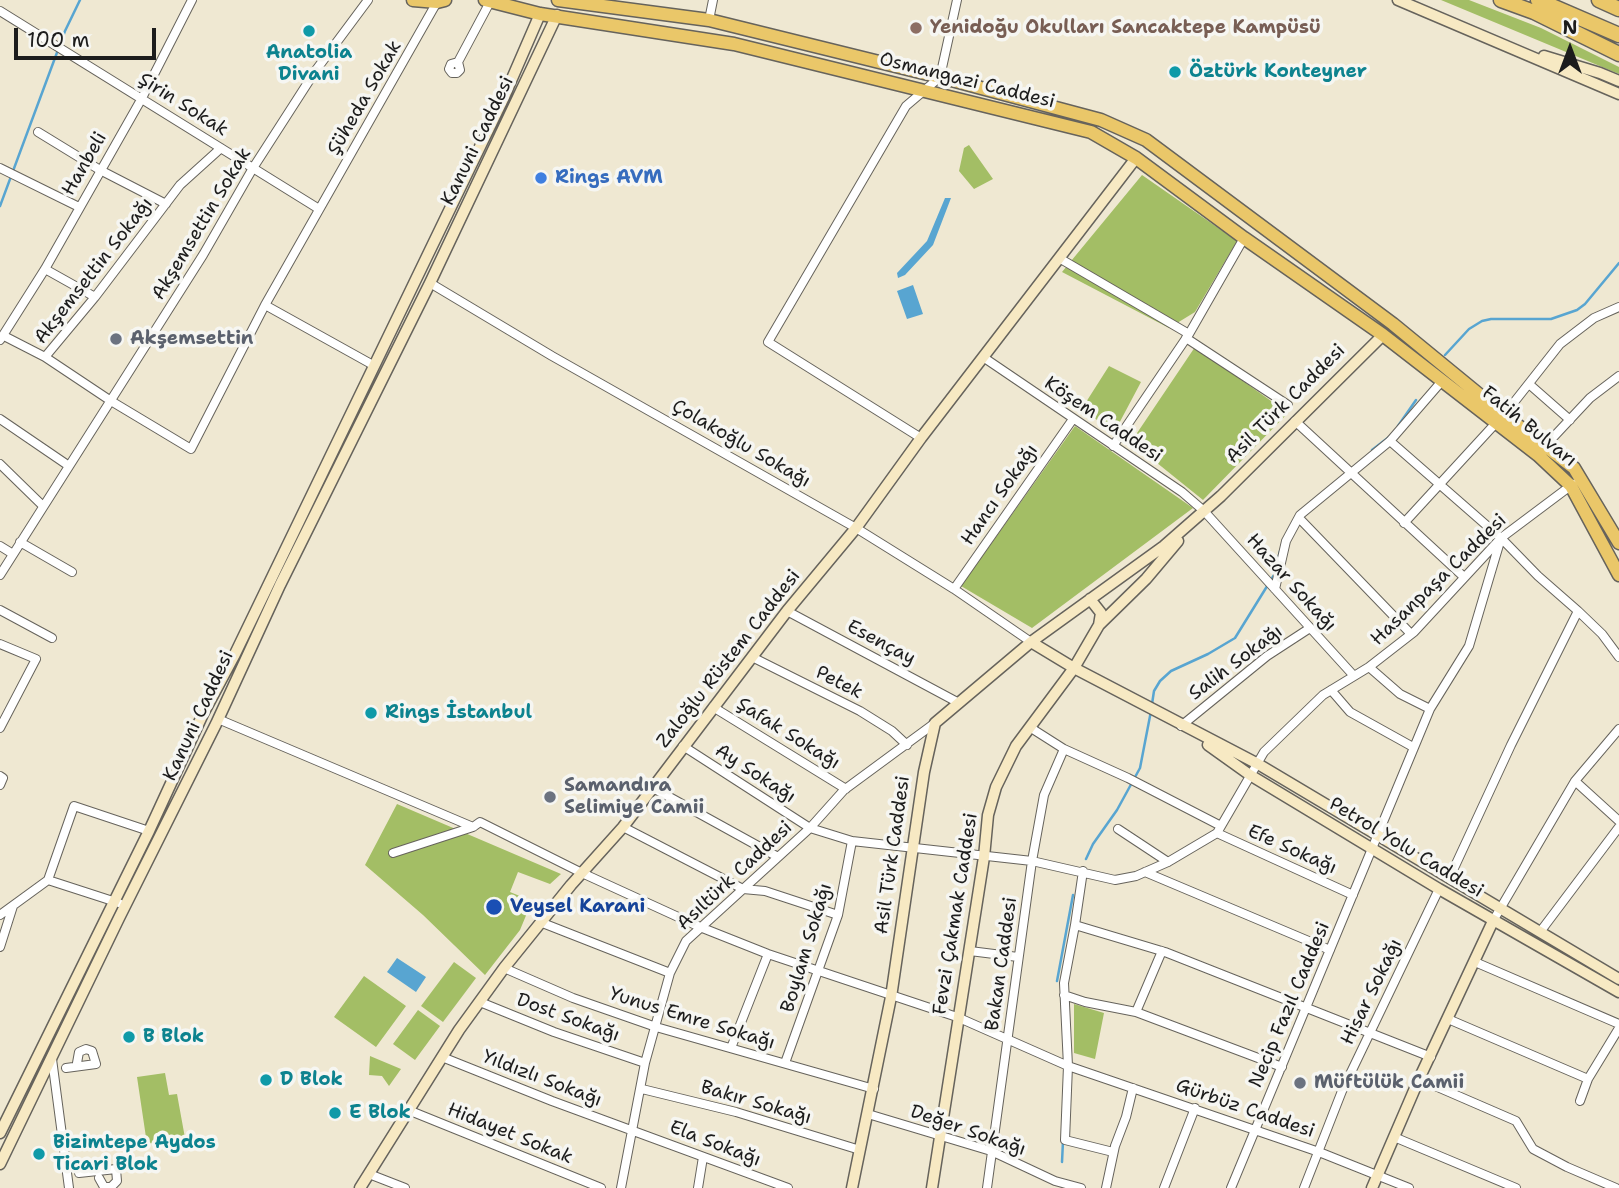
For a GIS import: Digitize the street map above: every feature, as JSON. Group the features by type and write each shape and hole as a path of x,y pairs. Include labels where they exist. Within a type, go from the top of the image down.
{"highway":[{"path":"1501,0 1534,12 1619,54"},
{"path":"1538,0 1619,35"},
{"path":"1598,0 1619,9"}],"main road":[{"path":"413,0 441,1"},
{"path":"540,14 554,0"},
{"path":"554,0 557,15"},
{"name":"Osmangazi Caddesi","path":"554,0 709,20 1101,120 1146,140 1393,324"},
{"name":"Osmangazi Caddesi","path":"487,1 540,14 734,44 1091,132 1136,158 1244,238 1383,335"},
{"name":"Asil Türk Caddesi","path":"1383,335 1393,324"},
{"name":"Fatih Bulvarı","path":"1393,324 1500,419"},
{"name":"Fatih Bulvarı","path":"1383,335 1442,381 1500,419 1542,451 1576,483 1619,543"},
{"name":"Fatih Bulvarı","path":"1576,483 1619,575"}],"street":[{"name":"Hanbeli","path":"2,338 46,269 142,98 191,0"},
{"name":"Akşemsettin Sokak","path":"0,575 203,255 253,168 316,70 368,0"},
{"path":"709,20 713,0"},
{"path":"920,438 768,342 906,106 940,77 957,0"},
{"path":"1398,0 1619,94"},
{"name":"Şüheda Sokak","path":"265,305 441,1"},
{"path":"458,62 487,1"},
{"name":"Şirin Sokak","path":"0,10 319,209"},
{"name":"Kanuni Caddesi","path":"0,1132 149,831 203,714 234,656 504,97 540,14"},
{"name":"Kanuni Caddesi","path":"0,1164 218,719 280,585 430,283 557,15"},
{"path":"1491,40 1619,81"},
{"path":"38,132 100,170 166,204"},
{"name":"Akşemsettin Sokağı","path":"221,148 180,185 95,297 44,357 191,449 265,305"},
{"name":"Zaloğlu Rüstem Caddesi","path":"359,1188 442,1057 505,968 540,922 622,827 787,611 856,528 920,438 1136,158"},
{"path":"3,169 79,207"},
{"path":"1113,446 1187,336 1244,238"},
{"path":"1059,258 1187,336 1288,405"},
{"path":"46,269 95,297"},
{"path":"417,275 430,283"},
{"name":"Çolakoğlu Sokağı","path":"430,283 552,356 856,528 954,589 1031,642"},
{"path":"265,305 373,365"},
{"path":"1404,523 1500,419 1560,344 1594,318 1619,307"},
{"name":"Asil Türk Caddesi","path":"852,1188 891,997 924,772 935,723 1031,642 1164,546 1204,511 1383,335"},
{"path":"2,338 44,357"},
{"name":"Köşem Caddesi","path":"983,357 1182,492 1204,511"},
{"path":"1542,451 1590,398 1619,376"},
{"path":"1275,588 1286,541 1299,518 1390,441 1442,381"},
{"path":"1529,384 1570,420"},
{"path":"0,419 69,466"},
{"name":"Hancı Sokağı","path":"954,589 1073,419"},
{"path":"1294,421 1464,577"},
{"path":"1390,441 1501,538 1602,634 1619,657"},
{"path":"0,464 43,506"},
{"name":"Hasanpaşa Caddesi","path":"1219,830 1265,752 1323,695 1368,667 1411,634 1501,538 1576,483"},
{"name":"Asil Türk Caddesi","path":"1074,668 1099,625 1146,579 1204,511"},
{"name":"Hazar Sokağı","path":"1204,511 1354,676"},
{"path":"1299,518 1411,634"},
{"name":"Necip Fazıl Caddesi","path":"1231,1188 1413,747 1430,709 1469,646 1501,538"},
{"path":"20,542 72,572"},
{"path":"0,546 13,554"},
{"path":"1090,599 1101,613 1099,625"},
{"path":"0,610 52,638"},
{"name":"Esençay","path":"787,611 959,703"},
{"path":"1449,879 1511,745 1578,611"},
{"name":"Salih Sokağı","path":"1181,726 1257,664 1310,628"},
{"name":"Petrol Yolu Caddesi","path":"1031,642 1181,726 1258,764 1619,979"},
{"path":"0,644 36,659 0,728"},
{"path":"1080,656 1088,676"},
{"name":"Petek","path":"752,657 860,711 892,731 907,745"},
{"path":"1368,667 1400,694 1430,709"},
{"name":"Fevzi Çakmak Caddesi","path":"932,1188 957,1017 970,951 988,815 996,787 1016,746 1074,668"},
{"path":"1331,690 1350,712 1413,747"},
{"name":"Şafak Sokağı","path":"713,707 846,789"},
{"path":"218,719 473,827"},
{"name":"Asıltürk Caddesi","path":"621,1188 645,1063 670,973 686,940 810,828 846,789 935,723"},
{"name":"Petrol Yolu Caddesi","path":"1181,726 1250,775 1493,921 1619,992"},
{"name":"Efe Sokağı","path":"1031,729 1138,783 1219,830 1353,895"},
{"path":"1372,1188 1419,1079 1493,921 1575,781 1619,729"},
{"name":"Ay Sokağı","path":"683,746 810,828 852,841 1032,861 1115,880 1168,862 1219,830"},
{"name":"Bakan Caddesi","path":"987,1188 1032,861 1044,795 1064,748"},
{"path":"0,776 3,778 0,785"},
{"path":"1575,781 1619,821"},
{"path":"653,788 778,857"},
{"path":"0,915 48,880 75,806 149,831"},
{"name":"Gürbüz Caddesi","path":"473,827 480,822 582,873 700,927 768,954 957,1017 1068,1066 1319,1152 1409,1188"},
{"path":"393,853 473,827"},
{"path":"622,827 743,889 765,891 838,915"},
{"path":"1540,932 1619,827"},
{"path":"1118,829 1168,862"},
{"name":"Boylam Sokağı","path":"785,1063 838,915 852,841"},
{"path":"1083,871 1063,983 1068,1066 1065,1140 1113,1152"},
{"path":"1145,872 1330,950"},
{"path":"48,880 125,906"},
{"name":"Hisar Sokağı","path":"1304,1188 1342,1091 1439,889"},
{"path":"0,947 13,906"},
{"path":"540,922 670,973"},
{"path":"1075,925 1163,951 1431,1057"},
{"path":"970,951 1018,957"},
{"path":"1136,1012 1163,951"},
{"path":"731,1048 768,954"},
{"path":"1475,962 1619,1026 1588,1079 1580,1101"},
{"name":"Yunus Emre Sokağı","path":"505,968 573,998 656,1027 874,1089"},
{"path":"1064,995 1084,1002 1136,1012 1282,1067"},
{"name":"Dost Sokağı","path":"480,1002 554,1032 645,1063"},
{"path":"1448,1020 1588,1079"},
{"path":"66,1068 96,1065 92,1051 86,1049 79,1052 77,1063"},
{"name":"Yıldızlı Sokağı","path":"442,1057 631,1129"},
{"path":"51,1058 69,1188"},
{"path":"1419,1079 1516,1121 1533,1149 1616,1188"},
{"path":"1106,1188 1113,1152 1133,1088"},
{"name":"Bakır Sokağı","path":"642,1089 736,1112 860,1150"},
{"path":"1164,1188 1195,1108"},
{"name":"Hidayet Sokak","path":"408,1110 601,1188"},
{"name":"Değer Sokağı","path":"868,1114 991,1151 1055,1184 1081,1188"},
{"name":"Ela Sokağı","path":"631,1129 788,1188"},
{"path":"0,1132 13,1137"},
{"path":"1394,1137 1516,1188"},
{"path":"698,1188 703,1157"},
{"path":"79,1173 116,1168 117,1181 111,1187 104,1187 99,1178"},
{"path":"369,1174 405,1188"}],"green space":[{"path":"1441,0 1469,0 1541,28 1619,67 1619,74"},
{"path":"969,145 993,179 974,189 959,171 964,148"},
{"path":"1142,175 1237,241 1195,312 1169,328 1062,272"},
{"path":"1195,347 1288,413 1203,500 1131,442"},
{"path":"1109,366 1141,382 1115,431 1081,410"},
{"path":"1075,426 1193,508 1032,628 961,586"},
{"path":"397,804 561,874 550,884 518,872 510,892 532,901 520,930 485,975 423,915 365,865"},
{"path":"454,962 476,978 443,1022 421,1006"},
{"path":"364,976 406,1006 376,1047 334,1017"},
{"path":"1074,1004 1104,1013 1095,1059 1074,1053"},
{"path":"418,1010 440,1026 415,1060 393,1044"},
{"path":"370,1056 401,1069 389,1086 382,1076 369,1075"},
{"path":"165,1073 169,1095 177,1094 185,1138 147,1144 137,1077"}],"water":[{"path":"945,198 951,198 933,245 905,275 898,278 897,273 927,241"},
{"path":"913,285 923,314 907,319 897,291"},
{"path":"397,958 426,977 416,992 387,972"}],"waterway":[{"path":"0,206 65,31 80,0"},
{"path":"1445,355 1469,329 1482,321 1551,319 1577,310 1619,263"},
{"path":"1398,426 1416,400"},
{"path":"1372,450 1389,437"},
{"path":"1152,704 1154,691 1171,671 1235,638 1274,575 1280,551"},
{"path":"1086,859 1140,768 1151,711"},
{"path":"1057,981 1073,895"},
{"path":"1062,1162 1063,1141"}],"place":[{"name":"Yenidoğu Okulları Sancaktepe Kampüsü","path":"916,28"},
{"name":"Anatolia Divani","path":"309,31"},
{"name":"Öztürk Konteyner","path":"1175,72"},
{"name":"Rings AVM","path":"541,178"},
{"name":"Akşemsettin","path":"116,339"},
{"name":"Rings İstanbul","path":"371,713"},
{"name":"Samandıra Selimiye Camii","path":"550,797"},
{"name":"Veysel Karani","path":"494,907"},
{"name":"B Blok","path":"129,1037"},
{"name":"D Blok","path":"266,1080"},
{"name":"Müftülük Camii","path":"1300,1083"},
{"name":"E Blok","path":"335,1113"},
{"name":"Bizimtepe Aydos Ticari Blok","path":"39,1154"}]}
